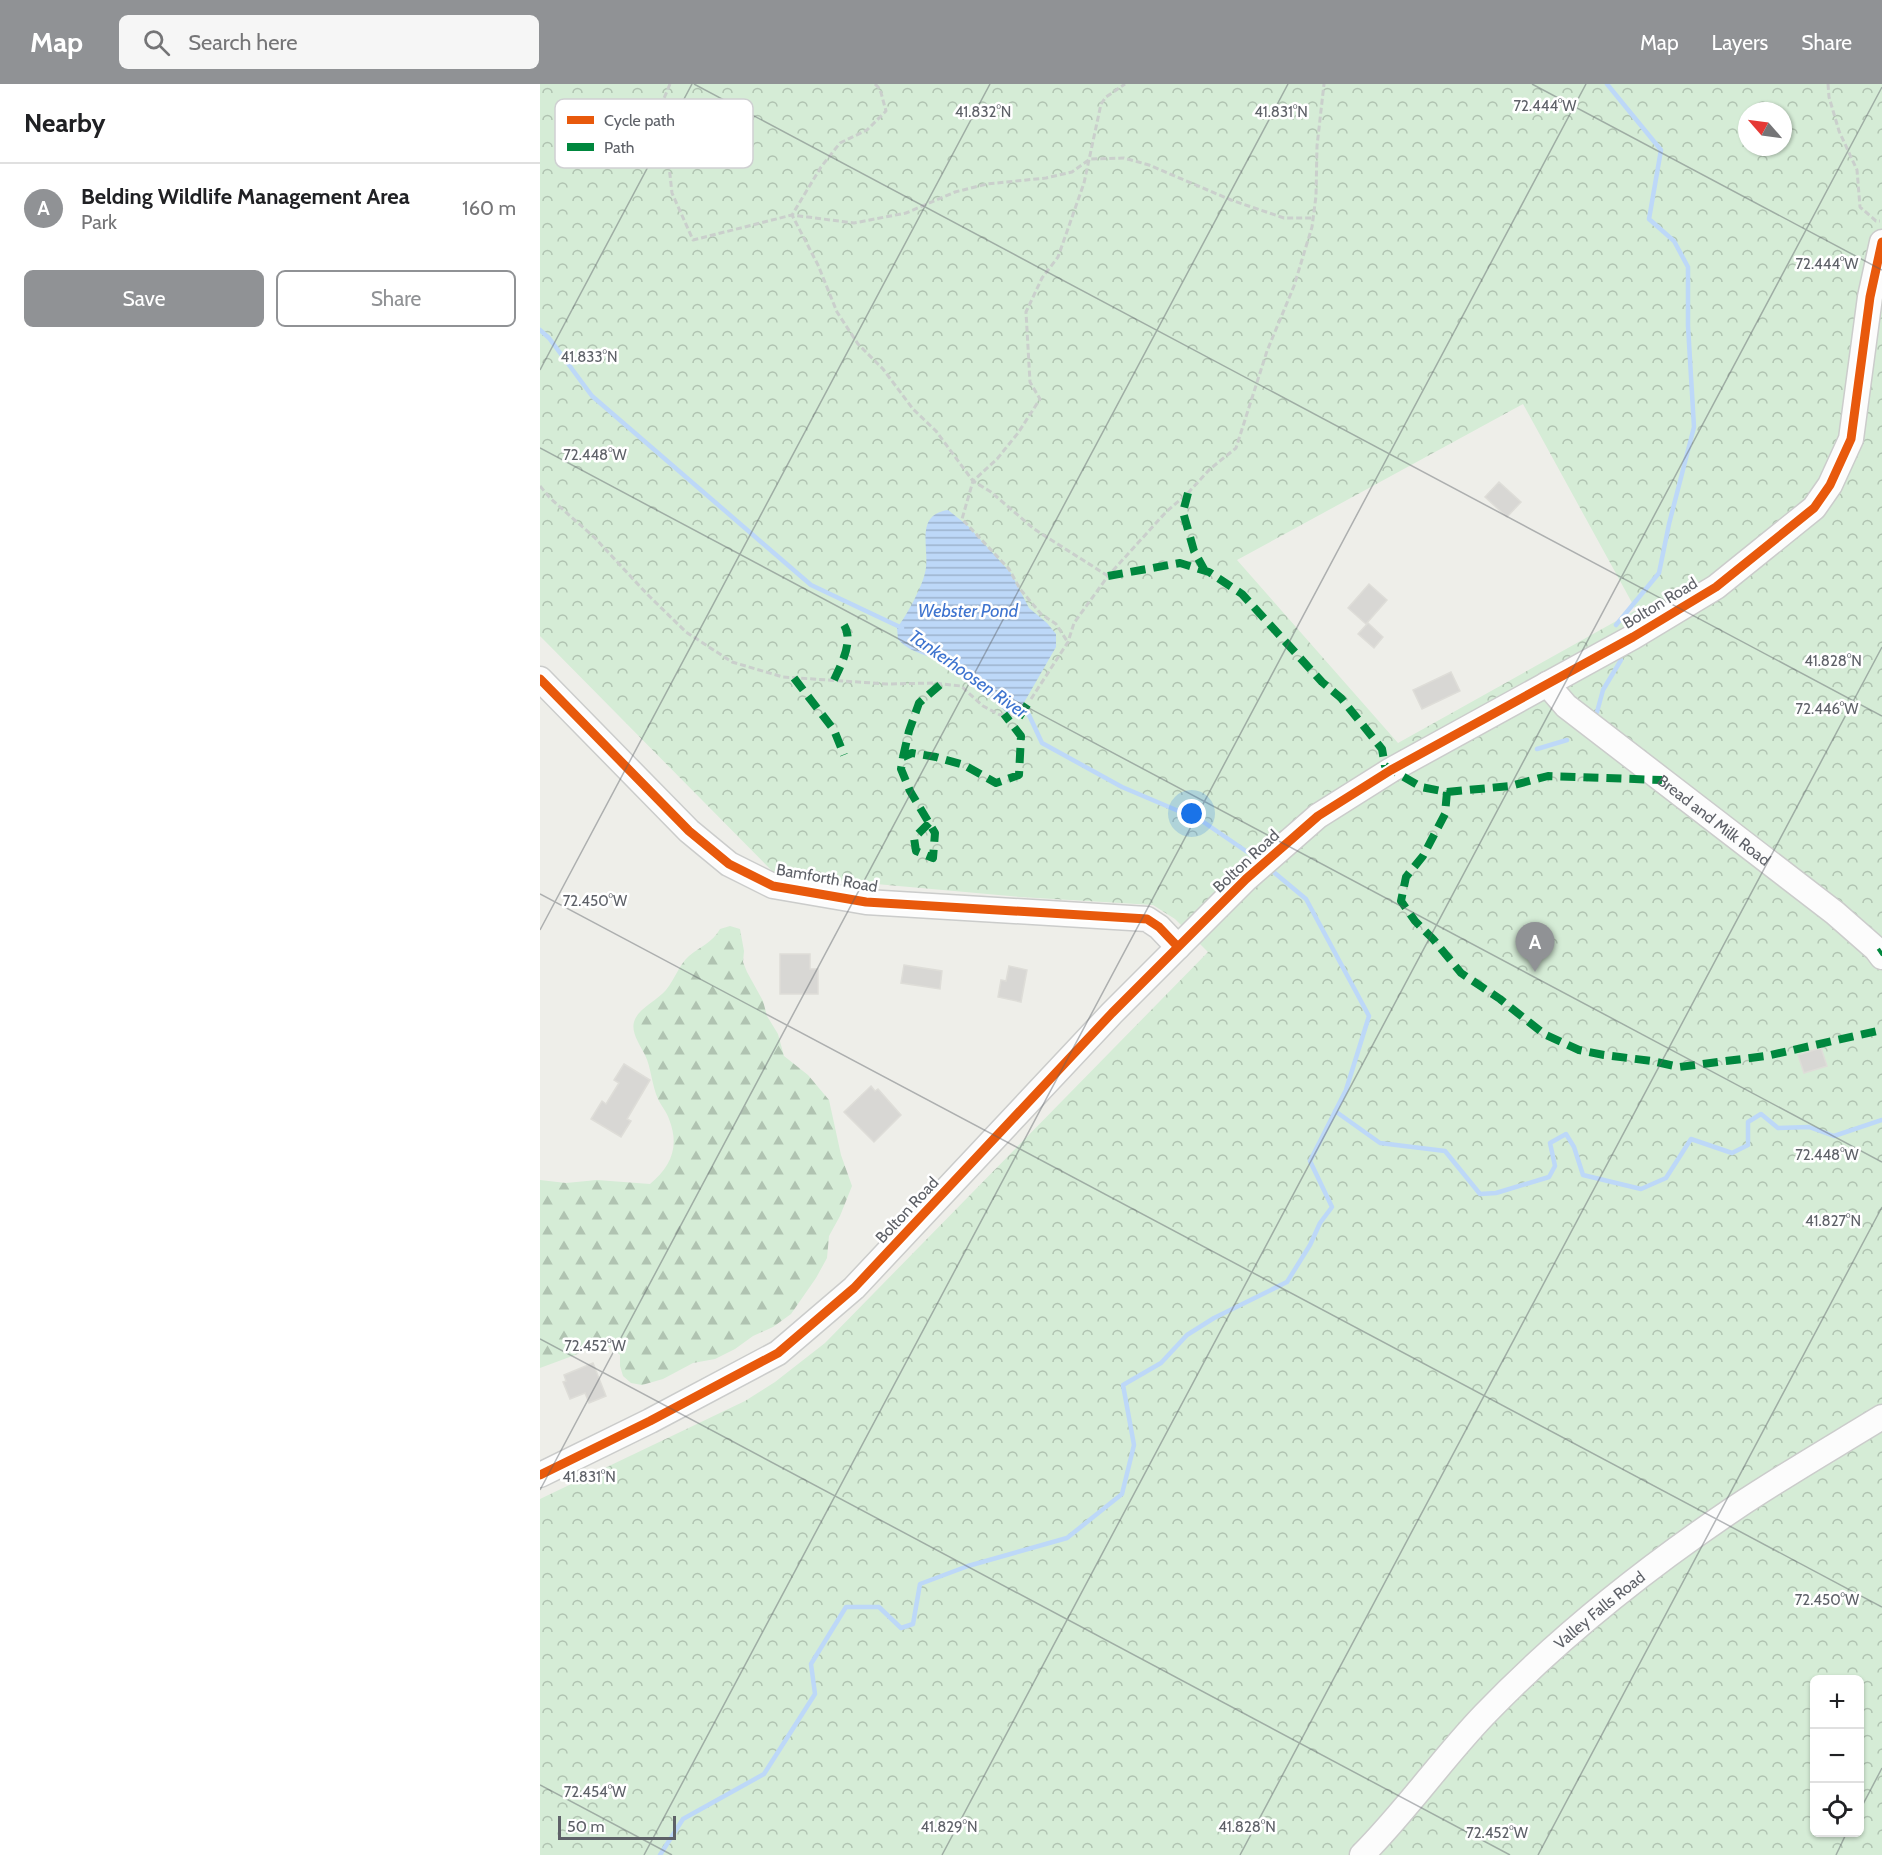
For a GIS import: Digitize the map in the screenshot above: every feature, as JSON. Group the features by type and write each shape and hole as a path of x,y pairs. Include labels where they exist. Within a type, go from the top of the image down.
{"street":[{"name":"Bolton Road","path":"540,1475 650,1421 778,1353 819,1320 854,1288 1112,1013 1246,879 1318,816 1388,772 1633,637 1716,587 1814,508 1830,485 1851,439 1870,297 1882,242"},
{"name":"Bamforth Road","path":"540,679 689,831 729,864 773,886 866,902 1147,919 1159,927 1178,947"},
{"name":"Bread and Milk Road","path":"1547,684 1566,706 1834,913 1876,949 1882,957"},
{"name":"Valley Falls Road","path":"1362,1855 1485,1715 1557,1646 1682,1545 1737,1506 1882,1417"}],"path":[{"path":"664,99 670,84"},
{"path":"792,215 821,167 840,143 867,130 886,111 880,89 875,84"},
{"path":"1068,642 1056,624 1041,614 1027,597 1009,569 962,519 973,482 997,459 1018,433 1040,399 1029,382 1026,312 1042,278 1058,257 1084,183 1101,104 1106,97 1125,84"},
{"path":"1031,699 1068,642 1074,623 1108,576 1166,512 1188,494 1210,469 1236,448 1267,351 1293,286 1313,218 1317,146 1324,84"},
{"path":"1828,84 1829,97 1839,132 1857,170 1860,207 1876,221 1882,222"},
{"path":"669,168 672,193 693,240 792,215 855,223 906,213 955,192 987,184 1046,178 1072,172 1090,159 1124,158 1149,165 1222,196 1284,218 1313,218"},
{"path":"792,215 818,265 837,312 858,344 883,369 914,409 936,430 973,482 991,492 1034,529 1108,576"},
{"path":"540,486 550,498 595,538 646,594 686,632 732,662 783,677 961,686 982,706 1000,715 1019,717"}],"green space":[{"path":"540,84 1882,84 1882,1855 540,1855 540,1499 745,1401 775,1382 825,1343 1208,952 1175,919 1153,905 1020,897 776,875 540,636","holes":["1523,404 1636,610 1398,743 1237,560"]},
{"path":"730,926 740,929 744,951 743,962 763,1001 767,1016 778,1034 784,1056 808,1075 829,1100 841,1155 852,1186 829,1236 827,1258 791,1314 735,1349 715,1359 693,1363 663,1379 642,1385 631,1383 623,1376 620,1355 613,1348 602,1345 540,1368 540,1180 566,1183 597,1180 650,1184 663,1170 672,1155 674,1138 668,1116 656,1094 647,1060 635,1035 634,1022 643,1009 666,990 689,956 710,941 720,929"}],"water":[{"name":"Webster Pond","path":"948,510 968,526 1011,573 1029,608 1056,634 1056,647 1018,713 1007,713 954,666 912,650 898,639 897,628 913,602 925,573 927,526 930,519 937,513"}],"building":[{"path":"1499,482 1521,502 1507,517 1485,497"},
{"path":"1369,584 1387,600 1366,624 1348,608"},
{"path":"1368,623 1383,637 1374,648 1358,634"},
{"path":"1451,672 1460,691 1422,709 1413,690"},
{"path":"780,954 810,954 810,969 818,969 818,994 780,994"},
{"path":"904,965 942,971 940,989 901,983"},
{"path":"1009,966 1027,970 1021,1002 998,997 1001,980 1006,981"},
{"path":"1821,1048 1827,1066 1804,1073 1798,1055"},
{"path":"624,1064 650,1080 627,1119 631,1121 621,1137 591,1119 602,1101 606,1104 619,1083 614,1080"},
{"path":"871,1086 875,1091 878,1089 901,1115 874,1142 844,1112"},
{"path":"593,1363 606,1396 589,1403 585,1393 570,1399 563,1382 566,1381 564,1375"}],"waterway":[{"path":"1607,84 1661,150 1649,219 1674,241 1688,267 1688,326 1694,427 1659,573 1616,625"},
{"name":"Tankerhoosen River","path":"540,330 549,338 592,396 811,585 902,628"},
{"path":"1597,712 1603,690 1621,660"},
{"name":"Tankerhoosen River","path":"1015,706 1029,715 1042,743 1122,787 1202,821 1259,860"},
{"path":"1537,749 1567,740"},
{"name":"Tankerhoosen River","path":"660,1855 683,1819 764,1774 815,1694 811,1664 846,1607 879,1607 901,1628 913,1624 920,1584 968,1566 1067,1538 1122,1494 1134,1445 1123,1385 1161,1363 1187,1335 1214,1318 1287,1282 1310,1245 1320,1223 1332,1207 1310,1161 1346,1090 1369,1016 1306,899 1270,869"},
{"path":"1335,1111 1380,1143 1445,1151 1480,1194 1496,1193 1549,1177 1555,1166 1550,1143 1566,1134 1574,1147 1583,1175 1641,1189 1666,1178 1691,1139 1732,1153 1748,1145 1748,1122 1761,1114 1778,1128 1809,1127 1834,1136 1882,1120"}],"marked path":[{"path":"1188,493 1183,512 1194,551 1205,571"},
{"path":"1108,576 1180,563 1209,572 1242,594 1322,682 1341,698 1382,749 1385,766 1421,787 1447,792 1445,814 1423,856 1406,877 1401,901 1415,921 1461,973 1500,999 1544,1034 1579,1050 1679,1067 1766,1056 1882,1030"},
{"path":"834,680 847,645 847,631 844,625"},
{"path":"794,678 834,730 844,755"},
{"path":"903,757 919,703 941,684"},
{"path":"1019,717 1031,699"},
{"path":"929,823 914,838 916,851 933,858 935,833 910,791 901,769 903,757 912,753 936,757 964,765 996,783 1019,775 1021,736 1004,714"},
{"path":"1447,792 1510,786 1548,776 1662,780"}],"cycle path":[{"path":"540,1475 650,1421 778,1353 854,1288 1112,1013 1246,879 1318,816 1391,770 1633,637 1716,587 1814,508 1830,485 1851,439 1870,297 1882,242"},
{"path":"540,679 689,831 729,864 773,886 866,902 1147,919 1159,927 1178,947"}],"place":[{"name":"Belding Wildlife Management Area","path":"1535,972"}]}
